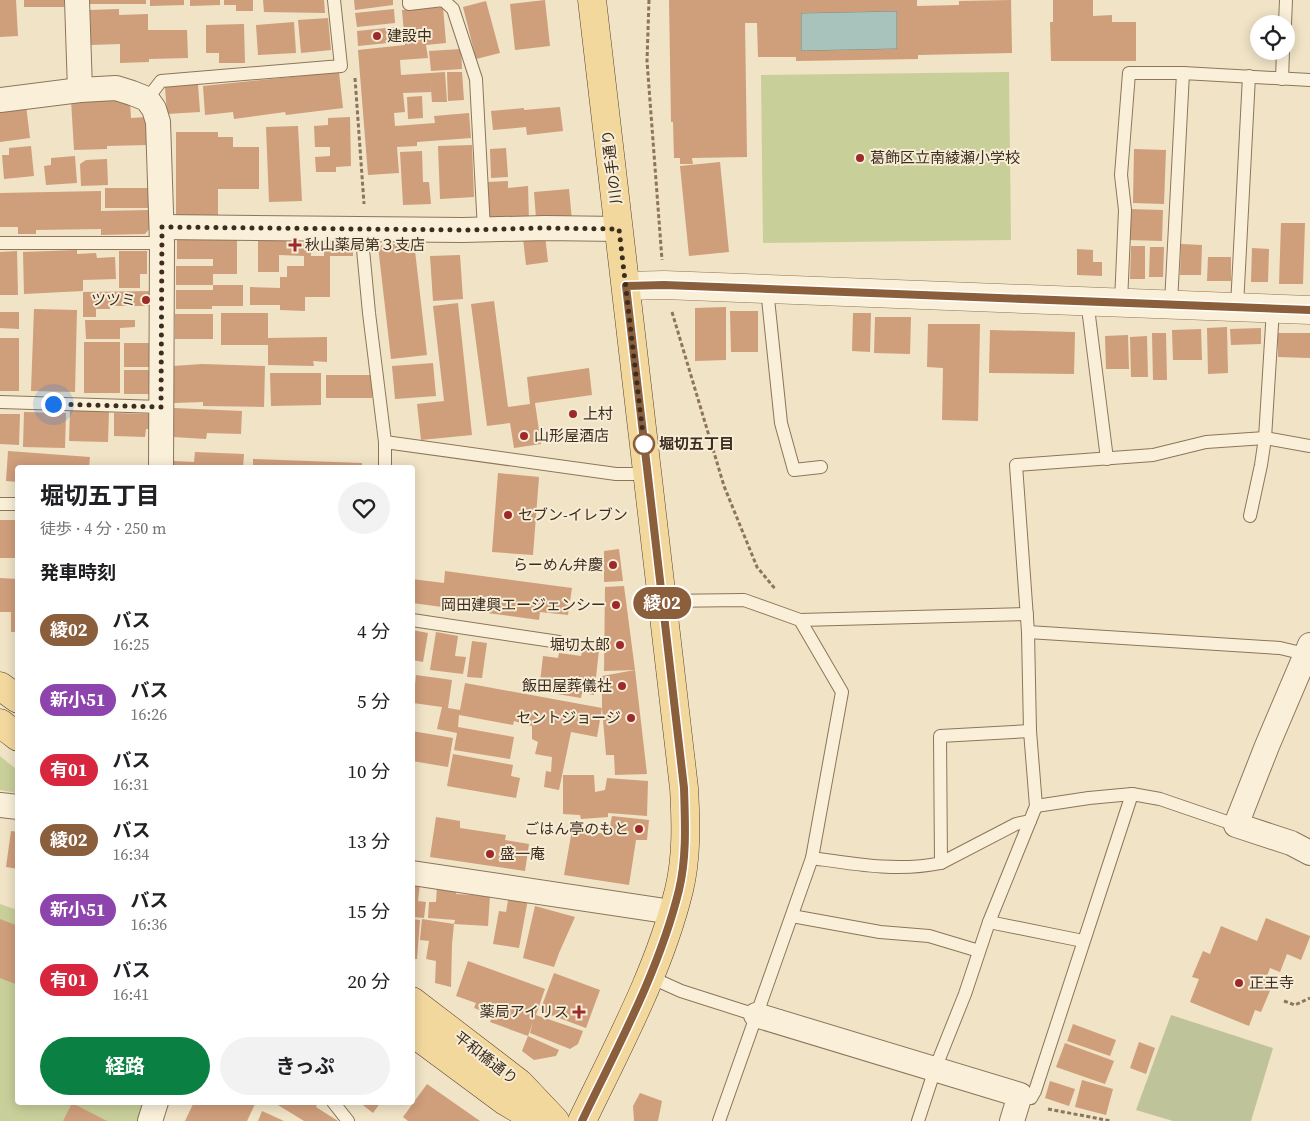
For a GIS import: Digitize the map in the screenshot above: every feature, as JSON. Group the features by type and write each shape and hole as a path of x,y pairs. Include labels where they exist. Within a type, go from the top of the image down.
{"main road":[{"name":"川の手通り","path":"582,1121 650,977 679,889 684,857 686,824 684,788 592,0"},
{"path":"0,686 15,697"},
{"path":"0,724 15,735"},
{"name":"平和橋通り","path":"415,1003 519,1083 555,1121"},
{"name":"平和橋通り","path":"415,1034 505,1101 540,1121"}],"street":[{"path":"77,0 80,90"},
{"path":"0,100 80,90 116,88 132,92 147,99 154,109 158,122 162,235 161,465"},
{"path":"162,235 363,228 484,230 545,228 619,229"},
{"path":"626,286 664,285 1310,310"},
{"path":"1309,651 1267,746 1236,825 1292,843 1310,853"},
{"path":"0,805 15,808"},
{"path":"415,873 672,912"},
{"path":"756,1015 1026,1096 1012,1121"},
{"path":"150,1121 155,1105"}],"lane":[{"path":"147,99 161,81 341,66 334,0"},
{"path":"409,0 409,4 443,0 453,9 476,79 484,230"},
{"path":"1285,15 1286,0"},
{"path":"1282,79 1283,60"},
{"path":"1121,302 1125,210 1121,175 1129,73 1183,73 1310,80"},
{"path":"1171,304 1183,73"},
{"path":"1237,306 1249,76"},
{"path":"363,228 369,313 385,442 385,465"},
{"path":"0,243 162,235"},
{"path":"767,289 781,423 794,470 821,467"},
{"path":"1087,300 1107,459"},
{"path":"1250,516 1262,465 1265,438 1273,309"},
{"path":"0,402 161,407"},
{"path":"918,1121 935,1069 965,994 989,922 1036,806 1030,731 1027,614 1016,465 1153,455 1206,442 1265,438 1310,446"},
{"path":"385,442 616,474 648,474"},
{"path":"0,504 15,504"},
{"path":"662,601 744,600 800,620 1027,614"},
{"path":"415,620 559,642"},
{"path":"719,1121 812,858 842,692 800,620"},
{"path":"1028,632 1309,651"},
{"path":"941,863 940,736 1030,731"},
{"path":"1036,806 1132,794 1160,799 1236,825"},
{"path":"1026,1096 1083,941 1132,794"},
{"path":"812,858 878,867 931,865 941,863 1016,824 1030,821"},
{"path":"792,916 880,932 929,936 979,951"},
{"path":"989,922 1083,941"},
{"path":"650,977 681,992 756,1015"},
{"path":"335,1105 348,1121"}],"path":[{"path":"649,0 647,61 664,285 724,486 757,567 800,620"},
{"path":"341,66 355,66 363,228"},
{"path":"1284,1001 1295,1005 1310,998"},
{"path":"1026,1096 1036,1106 1111,1121"}],"green space":[{"path":"1009,72 1011,240 763,243 761,75"},
{"path":"0,756 15,768 15,793 0,790"},
{"path":"0,904 15,909 15,1105 143,1105 137,1121 0,1121"},
{"path":"1171,1015 1273,1048 1251,1121 1173,1121 1136,1110"}],"water":[{"path":"897,11 897,49 801,51 801,13"}],"building":[{"path":"0,0 16,0 18,36 0,37"},
{"path":"24,0 64,0 64,7 24,7"},
{"path":"89,0 146,0 146,4 89,4"},
{"path":"150,0 184,0 184,5 150,6"},
{"path":"190,0 220,0 220,5 190,6"},
{"path":"224,0 253,0 253,11 236,11 236,5 224,5"},
{"path":"263,0 324,0 325,13 264,12"},
{"name":"建設中","path":"354,0 393,0 393,5 355,10"},
{"path":"545,0 550,46 515,50 510,4"},
{"path":"669,0 917,0 917,6 959,5 959,1 1011,0 1012,53 918,55 918,59 796,61 796,57 758,57 757,23 745,23 747,157 692,158 693,164 680,164 680,158 674,158 673,122 671,122","holes":["897,11 897,49 801,51 801,13"]},
{"path":"1053,0 1093,0 1093,16 1112,15 1112,22 1136,22 1136,61 1051,61 1050,22 1053,22"},
{"path":"486,1 500,53 476,59 463,7"},
{"path":"443,7 446,43 426,45 428,58 400,60 401,75 445,72 447,102 432,102 430,78 431,92 403,93 405,112 394,113 395,126 435,123 434,116 469,113 471,138 417,142 417,146 397,147 399,173 368,175 358,50 405,45 402,10"},
{"path":"119,9 119,15 148,14 148,30 187,30 188,58 149,59 149,62 120,63 120,44 91,45 90,10"},
{"name":"建設中","path":"394,9 395,23 357,27 355,13"},
{"path":"328,18 331,50 301,53 298,20"},
{"path":"294,22 296,53 258,55 256,25"},
{"path":"244,24 245,63 219,63 219,53 206,53 206,25"},
{"name":"建設中","path":"396,27 398,42 358,46 357,31"},
{"path":"461,49 462,69 431,71 429,51"},
{"path":"339,72 343,108 286,115 285,112 234,119 233,112 205,115 203,86"},
{"path":"447,72 462,72 464,100 448,101"},
{"path":"198,84 200,112 167,114 165,87"},
{"path":"422,96 423,118 408,119 407,97"},
{"path":"126,98 130,102 131,118 146,117 147,145 107,146 107,149 74,150 71,100"},
{"path":"26,105 30,138 0,142 0,109"},
{"path":"560,107 563,131 527,135 526,127 493,130 491,111"},
{"path":"350,117 351,166 336,167 336,172 316,172 315,157 330,156 330,147 315,147 314,126 328,125 328,118"},
{"path":"298,126 302,201 269,202 266,127"},
{"path":"176,132 218,132 218,137 233,137 233,147 259,147 259,189 218,189 218,216 176,216"},
{"path":"472,145 474,197 440,199 438,146"},
{"path":"31,146 34,176 4,179 2,155 9,155 9,148"},
{"path":"506,148 508,177 491,178 490,149"},
{"path":"1134,149 1166,150 1164,204 1133,203"},
{"path":"422,151 423,182 429,182 431,204 403,205 400,152"},
{"path":"75,156 77,183 46,185 44,166 51,165 51,158"},
{"path":"107,159 108,185 81,186 80,164 86,160"},
{"path":"720,162 729,252 689,256 680,166"},
{"path":"508,181 508,188 528,186 529,220 490,222 488,182"},
{"path":"105,188 150,188 150,208 105,208"},
{"path":"569,189 572,220 536,218 534,192"},
{"path":"101,191 101,211 150,210 150,228 145,234 101,235 101,229 36,230 36,234 18,234 18,227 0,227 0,193"},
{"path":"1129,209 1163,210 1162,241 1128,240"},
{"path":"1281,223 1305,223 1303,284 1279,284"},
{"path":"177,234 237,238 237,274 213,274 213,285 176,285 176,266 213,266 213,259 177,259"},
{"path":"545,235 548,262 526,265 523,238"},
{"path":"258,237 311,238 311,256 324,256 324,238 353,238 353,256 330,256 330,297 305,297 305,311 280,310 280,305 250,305 250,287 280,288 280,277 287,277 287,266 304,266 304,256 279,255 279,272 258,272"},
{"path":"414,242 427,355 391,359 378,246"},
{"path":"1181,244 1202,245 1201,275 1180,275"},
{"path":"1131,246 1145,246 1145,279 1130,279"},
{"path":"1150,247 1164,247 1163,277 1149,277"},
{"path":"1252,248 1269,249 1268,282 1251,282"},
{"path":"1077,249 1093,250 1093,262 1102,262 1102,276 1077,275"},
{"path":"77,250 77,254 96,253 97,258 115,257 116,279 83,280 83,291 24,294 23,252"},
{"path":"17,251 18,295 0,295 0,252"},
{"path":"119,251 147,251 147,274 140,274 140,288 119,288"},
{"path":"460,255 463,299 433,301 430,256"},
{"path":"1208,257 1231,257 1231,281 1207,281"},
{"path":"213,285 243,285 243,306 212,306 212,309 176,309 176,290 213,290"},
{"path":"152,291 152,306 110,306 110,309 96,309 96,317 83,317 83,292"},
{"path":"494,301 508,407 530,404 527,377 589,368 592,395 535,403 541,444 514,448 510,423 487,426 471,304"},
{"path":"458,303 472,435 421,440 417,404 444,401 433,306"},
{"path":"726,307 726,360 695,361 695,308"},
{"path":"34,309 77,310 75,392 31,391"},
{"path":"730,311 758,311 758,352 731,352"},
{"path":"0,312 19,312 19,329 0,328"},
{"path":"221,313 268,313 268,338 327,337 327,362 313,361 314,366 268,365 268,345 221,345"},
{"path":"853,313 871,313 870,352 852,351"},
{"path":"175,314 213,314 213,339 175,339"},
{"path":"875,317 911,317 910,354 874,353"},
{"path":"85,320 135,320 135,327 120,328 120,339 86,339"},
{"path":"928,324 980,324 978,421 942,420 943,368 927,367"},
{"path":"1227,327 1228,373 1208,374 1207,328"},
{"path":"1261,328 1261,344 1231,345 1230,329"},
{"path":"1201,329 1202,360 1173,360 1172,330"},
{"path":"990,330 1075,332 1074,374 989,373"},
{"path":"1152,333 1166,333 1167,380 1153,380"},
{"path":"1278,333 1310,333 1310,358 1278,357"},
{"path":"1128,335 1129,369 1106,369 1105,336"},
{"path":"1147,336 1148,377 1131,377 1130,337"},
{"path":"0,338 19,338 19,391 0,391"},
{"path":"84,342 120,342 120,393 84,393"},
{"path":"124,343 150,343 150,367 124,367"},
{"path":"433,363 436,396 395,399 392,366"},
{"path":"202,364 265,366 264,407 203,406 203,402 174,403 173,366"},
{"path":"124,370 151,370 151,394 124,394"},
{"path":"270,373 321,373 321,405 271,406"},
{"path":"326,375 372,375 372,398 326,398"},
{"path":"174,408 242,411 241,434 207,433 206,439 173,437"},
{"path":"70,410 109,411 108,442 69,441"},
{"path":"24,412 66,413 65,448 23,447"},
{"path":"114,413 153,414 152,429 146,429 145,437 114,436"},
{"path":"0,414 20,414 19,445 0,444"},
{"path":"8,451 90,457 89,465 15,465 15,482 6,481"},
{"path":"195,452 244,454 243,465 173,465 174,461 194,462"},
{"path":"253,459 362,463 362,465 253,465"},
{"path":"498,473 539,477 533,555 492,552"},
{"path":"0,520 15,520 15,558 0,558"},
{"path":"619,549 623,581 604,582 604,551"},
{"path":"445,571 572,588 568,615 540,612 539,620 415,603 415,579 444,583"},
{"path":"0,578 15,579 15,632 11,632 11,612 0,612"},
{"path":"624,586 635,670 604,671 605,587"},
{"path":"415,631 428,633 423,662 415,661"},
{"path":"436,632 458,636 455,656 466,657 463,674 430,670"},
{"path":"472,641 487,643 482,678 467,677"},
{"path":"583,647 599,650 594,695 582,693 581,698 539,691 543,656 558,658 559,653 581,656"},
{"path":"635,670 647,774 615,775 614,755 606,755 602,708 602,676"},
{"path":"416,675 452,680 448,708 460,710 465,683 602,708 597,737 571,732 559,790 544,787 546,771 551,772 552,757 535,754 538,742 532,739 532,726 514,721 513,725 459,715 458,727 514,737 510,759 454,750 457,733 437,729 442,707 415,703"},
{"path":"415,732 453,738 448,767 415,762"},
{"path":"453,754 513,765 511,776 520,778 516,798 447,786"},
{"path":"563,775 594,775 595,792 605,790 607,778 648,781 647,816 608,813 608,817 581,819 580,815 563,814"},
{"path":"612,816 649,820 647,840 636,840 629,885 564,875 572,830 608,834"},
{"path":"436,817 460,821 460,828 506,835 505,840 529,844 525,871 430,857"},
{"path":"11,831 15,832 15,868 6,867"},
{"path":"415,882 420,883 418,901 426,902 424,918 415,917"},
{"path":"437,886 457,887 456,894 490,896 488,926 454,924 455,920 428,918 429,902 436,902"},
{"path":"509,895 528,899 519,948 493,944 499,911 506,912"},
{"path":"535,906 575,917 554,967 523,958"},
{"path":"1266,918 1310,937 1301,960 1287,954 1280,972 1270,968 1267,976 1275,979 1261,1012 1255,1010 1249,1026 1190,1002 1199,979 1192,977 1203,951 1210,954 1221,926 1257,941"},
{"path":"0,919 15,925 15,984 0,978"},
{"path":"415,919 420,920 417,959 415,959"},
{"path":"422,919 454,924 451,987 435,983 436,961 426,959 429,941 420,940"},
{"path":"468,961 545,989 536,1015 583,1031 578,1044 570,1049 530,1033 533,1022 528,1036 490,1022 493,1015 474,1008 476,1003 456,996"},
{"path":"554,973 600,990 586,1028 540,1011"},
{"path":"1073,1024 1116,1040 1110,1056 1067,1041"},
{"path":"528,1036 559,1050 556,1056 534,1060 522,1051"},
{"path":"1139,1042 1155,1048 1146,1074 1130,1068"},
{"path":"1065,1043 1114,1061 1105,1084 1056,1067"},
{"path":"1082,1080 1113,1089 1106,1115 1075,1107"},
{"path":"1050,1081 1075,1089 1069,1106 1045,1098"},
{"path":"427,1084 480,1121 408,1121 403,1117 412,1105 415,1105 415,1100"},
{"path":"640,1093 662,1101 658,1121 634,1121 633,1106"},
{"path":"71,1105 76,1105 107,1121 63,1121"},
{"path":"193,1105 255,1105 247,1121 185,1121"},
{"path":"278,1105 317,1105 316,1107 338,1121 304,1121"},
{"path":"363,1105 379,1105 373,1113"},
{"path":"262,1111 284,1121 258,1121"}],"bus line":[{"name":"綾02","path":"582,1121 650,977 679,889 684,857 686,824 684,788 626,286 664,285 1310,310"}],"place":[{"name":"建設中","path":"377,36"},
{"name":"葛飾区立南綾瀬小学校","path":"860,158"},
{"name":"秋山薬局第３支店","path":"295,245"},
{"name":"ツツミ","path":"146,300"},
{"name":"上村","path":"573,414"},
{"name":"山形屋酒店","path":"524,436"},
{"name":"堀切五丁目","path":"644,444"},
{"name":"セブン-イレブン","path":"508,515"},
{"name":"らーめん弁慶","path":"613,565"},
{"name":"岡田建興エージェンシー","path":"616,605"},
{"name":"堀切太郎","path":"620,645"},
{"name":"飯田屋葬儀社","path":"622,686"},
{"name":"セントジョージ","path":"631,718"},
{"name":"ごはん亭のもと","path":"639,829"},
{"name":"盛一庵","path":"490,854"},
{"name":"正王寺","path":"1239,983"},
{"name":"薬局アイリス","path":"579,1012"}],"route":[{"path":"53,404 161,407 162,227 463,230 619,229 644,444"}]}
